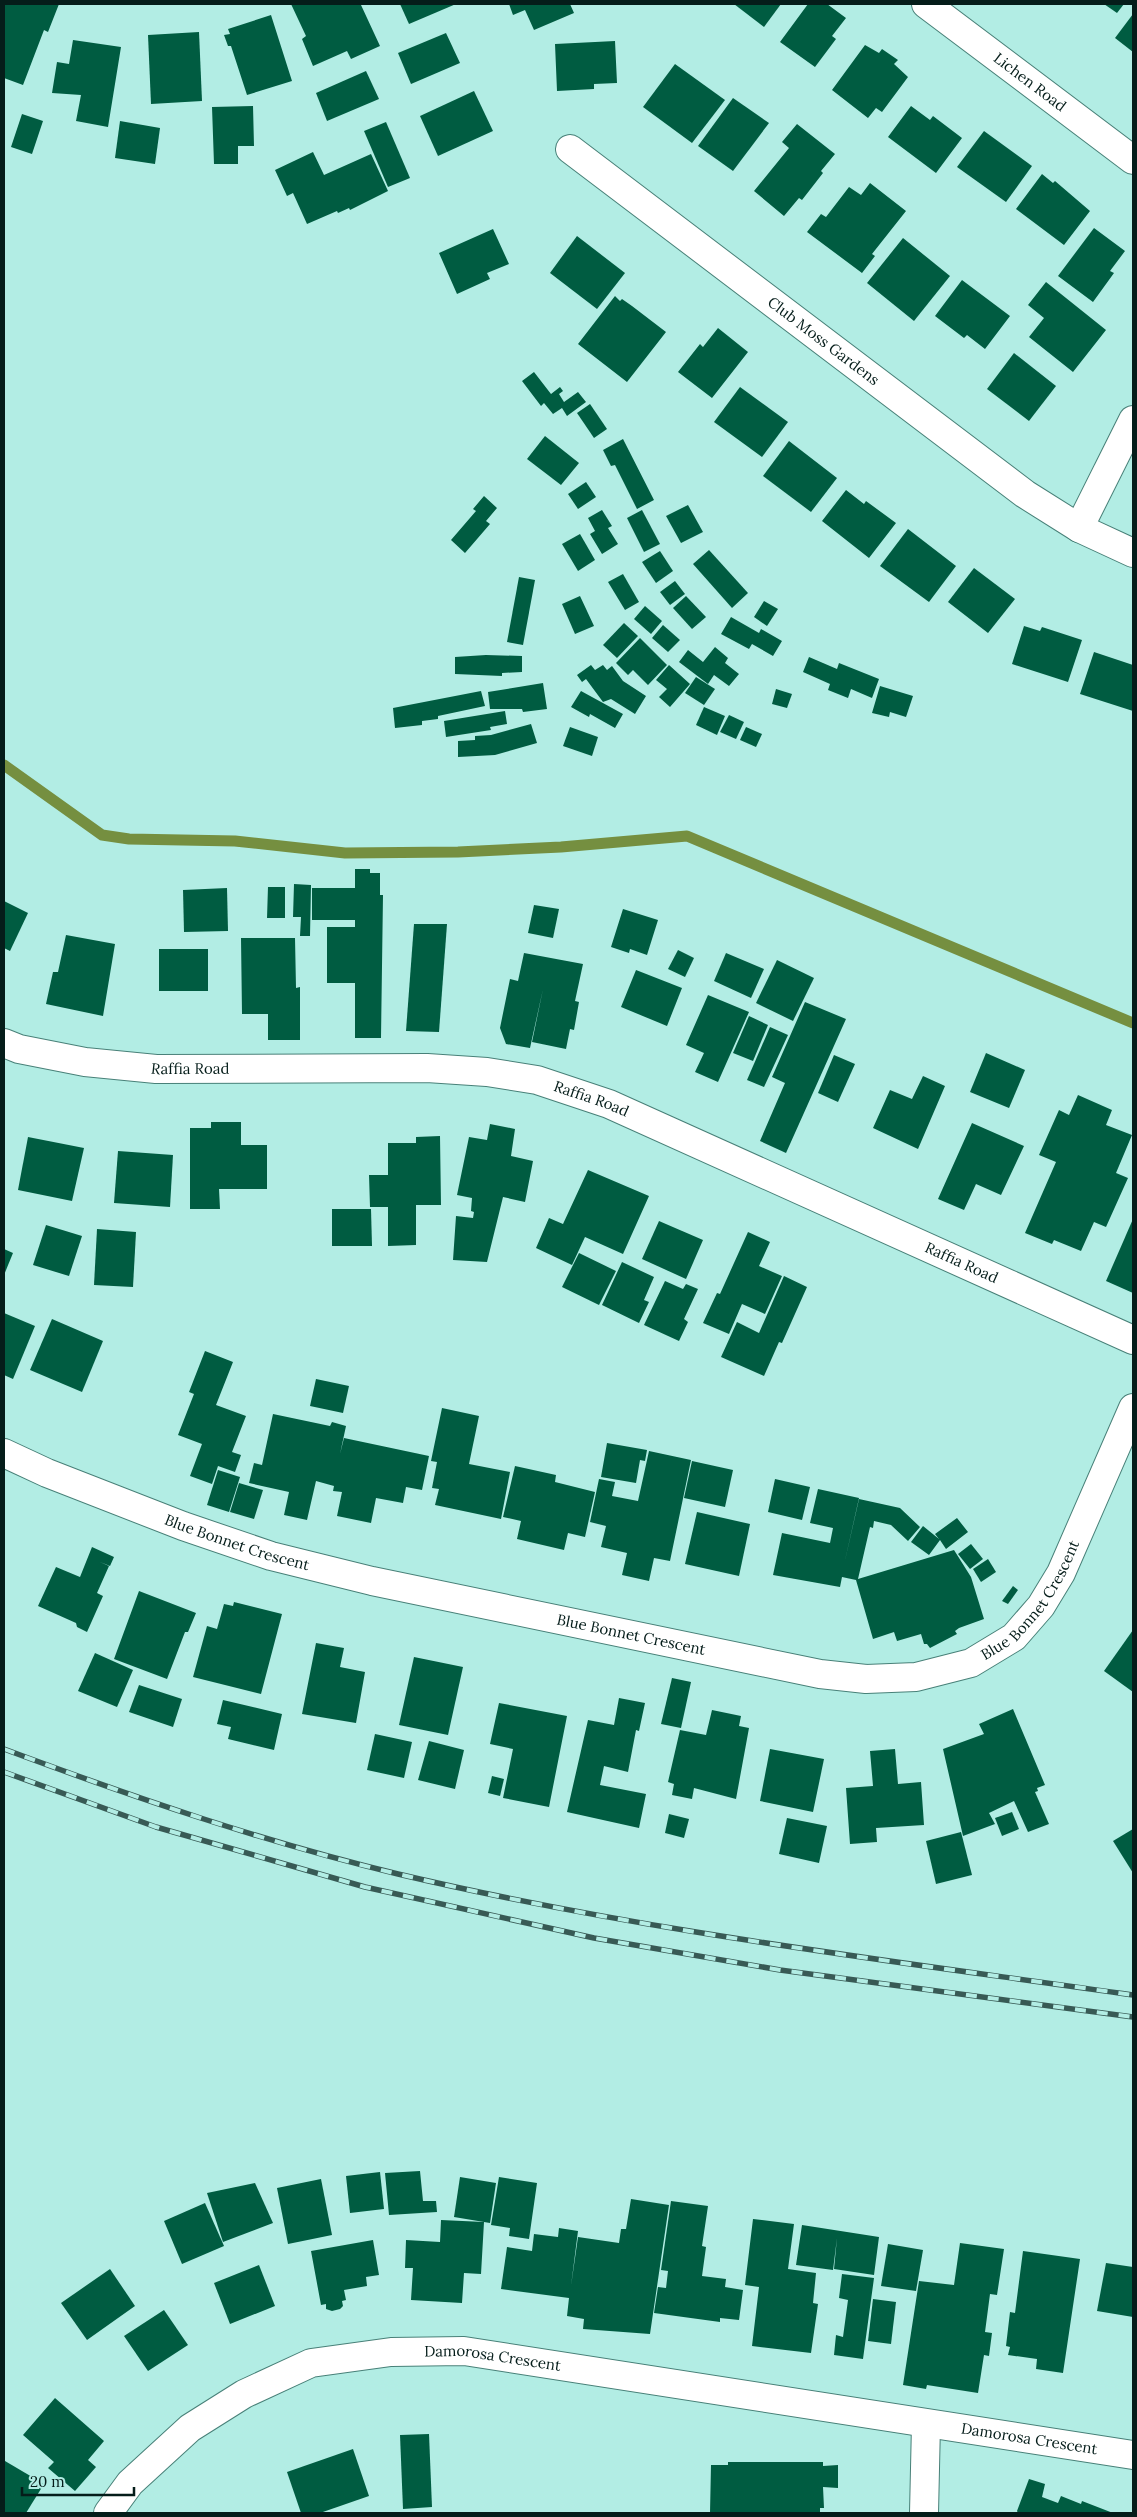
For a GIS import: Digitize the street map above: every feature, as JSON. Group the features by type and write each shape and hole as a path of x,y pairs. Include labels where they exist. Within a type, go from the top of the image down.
{"street":[{"name":"Lichen Road","path":"926,4 1133,160"},
{"name":"Club Moss Gardens","path":"570,149 1025,494 1079,528 1133,553"},
{"path":"1079,528 1133,420"},
{"name":"Raffia Road","path":"4,1043 19,1049 85,1062 156,1069 427,1068 487,1072 537,1080 609,1104 1133,1340"},
{"name":"Blue Bonnet Crescent","path":"4,1453 47,1473 165,1519 271,1556 372,1581 820,1674 866,1679 916,1677 971,1662 1014,1637 1040,1606 1061,1574 1133,1408"},
{"name":"Damorosa Crescent","path":"108,2513 130,2483 190,2428 244,2394 311,2363 392,2352 464,2351 638,2376 926,2424 1133,2455"},
{"path":"924,2513 926,2424"}],"building":[{"path":"4,4 59,4 48,32 44,30 23,85 4,78"},
{"path":"291,4 364,4 361,5 380,46 351,59 347,51 313,66 302,39 306,36"},
{"path":"400,4 456,4 409,24"},
{"path":"509,4 570,4 574,13 534,30 525,10 513,15"},
{"path":"734,4 781,4 764,27"},
{"path":"808,4 827,4 846,18 832,36 836,39 815,67 780,42"},
{"path":"1104,4 1124,4 1117,13"},
{"path":"1133,14 1133,52 1115,38"},
{"path":"271,15 292,81 247,95 231,46 228,46 224,35 230,34 228,29"},
{"path":"199,32 202,101 151,104 148,35"},
{"path":"446,33 460,63 411,84 398,53"},
{"path":"73,40 121,47 108,127 76,121 81,95 52,93 57,62 69,64"},
{"path":"615,41 617,83 594,84 594,89 557,91 555,44"},
{"path":"865,45 879,53 882,49 898,60 894,64 908,77 882,112 876,108 868,118 832,90"},
{"path":"675,64 725,100 692,143 643,107"},
{"path":"366,71 379,99 327,121 316,93"},
{"path":"474,91 493,131 438,156 420,116"},
{"path":"733,98 769,123 733,171 698,146"},
{"path":"253,106 254,146 238,146 238,164 214,164 212,107"},
{"path":"911,106 930,120 933,116 962,138 936,173 888,137"},
{"path":"22,114 43,121 32,154 11,147"},
{"path":"120,121 160,128 155,164 115,158"},
{"path":"386,122 410,178 388,187 364,131"},
{"path":"797,124 835,154 802,200 799,198 784,216 754,191 789,148 782,142"},
{"path":"984,131 1032,166 1006,202 957,167"},
{"path":"313,152 324,175 371,154 388,191 350,210 349,208 338,213 337,211 307,224 293,193 287,196 275,170"},
{"path":"1042,174 1053,183 1055,181 1090,211 1064,245 1016,209"},
{"path":"870,183 906,211 872,254 875,256 862,273 807,232 821,214 826,217 849,187 861,195"},
{"path":"1094,228 1125,251 1110,271 1114,273 1093,302 1058,276"},
{"path":"493,229 509,264 487,273 490,279 457,294 439,253"},
{"path":"577,236 625,273 597,309 550,273"},
{"path":"903,238 950,276 914,321 867,283"},
{"path":"962,280 1010,316 985,349 967,335 964,338 935,316"},
{"path":"1046,282 1106,330 1073,372 1029,337 1044,318 1028,305"},
{"path":"615,296 620,301 622,299 632,306 666,332 627,382 578,344"},
{"path":"718,328 748,352 712,398 678,372 700,344 703,347"},
{"path":"1014,353 1056,386 1029,421 987,389"},
{"path":"534,372 551,394 560,387 563,391 559,394 564,402 578,392 586,402 567,416 562,408 553,414 544,403 541,406 522,381"},
{"path":"740,387 788,422 762,457 714,422"},
{"path":"590,404 607,429 594,438 577,413"},
{"path":"545,436 579,463 561,485 527,459"},
{"path":"623,439 654,500 637,509 615,465 611,466 603,450"},
{"path":"789,441 837,478 811,512 763,476"},
{"path":"586,482 596,497 578,509 568,494"},
{"path":"846,490 864,504 866,501 896,523 869,558 822,521"},
{"path":"484,496 497,508 486,521 490,524 465,553 451,540 476,511 473,509"},
{"path":"688,505 703,532 681,543 666,516"},
{"path":"602,510 612,526 608,528 618,544 602,554 590,534 595,531 588,518"},
{"path":"642,510 660,544 644,552 627,518"},
{"path":"908,529 956,566 929,602 880,566"},
{"path":"580,534 595,560 578,571 562,544"},
{"path":"709,550 748,593 732,608 693,564"},
{"path":"660,551 673,571 656,583 642,562"},
{"path":"974,568 1015,599 988,633 948,602"},
{"path":"623,574 639,602 625,610 608,582"},
{"path":"519,577 535,580 523,645 507,642"},
{"path":"675,581 685,594 670,605 660,592"},
{"path":"580,596 594,626 575,634 562,604"},
{"path":"686,596 706,617 692,629 673,608"},
{"path":"764,601 778,609 767,626 754,617"},
{"path":"645,606 662,621 651,634 634,619"},
{"path":"731,617 759,633 761,629 782,641 773,656 752,644 749,649 721,634"},
{"path":"624,623 638,636 617,658 603,645"},
{"path":"663,625 680,640 668,652 652,638"},
{"path":"1024,626 1040,631 1042,627 1082,640 1068,682 1012,664"},
{"path":"640,638 667,665 648,685 633,670 628,675 616,663"},
{"path":"715,647 728,658 725,663 739,674 729,686 714,675 708,684 679,662 688,650 703,662"},
{"path":"1094,652 1133,665 1133,711 1080,694"},
{"path":"486,655 522,656 522,672 502,673 502,676 455,674 455,657"},
{"path":"809,657 837,669 839,663 879,679 872,698 851,689 848,698 828,690 830,684 803,672"},
{"path":"591,665 595,670 603,665 607,670 612,666 623,681 646,696 635,714 611,699 603,702 586,679 582,682 577,675"},
{"path":"669,665 690,684 670,707 659,697 667,689 656,680"},
{"path":"696,677 715,689 704,705 685,693"},
{"path":"543,683 547,709 523,712 522,709 490,709 488,692"},
{"path":"880,686 913,696 906,717 890,712 889,717 872,713"},
{"path":"776,689 792,694 787,708 772,704"},
{"path":"481,691 485,706 438,716 438,719 422,721 422,725 395,728 393,708"},
{"path":"581,691 623,714 615,728 590,714 589,717 571,707"},
{"path":"704,707 725,716 717,735 696,725"},
{"path":"505,711 507,724 490,727 491,730 446,737 444,721"},
{"path":"729,715 744,722 736,739 720,732"},
{"path":"531,724 537,743 495,755 458,757 458,741 475,740 475,736 491,735"},
{"path":"570,727 598,737 592,756 563,746"},
{"path":"746,727 762,734 756,747 740,740"},
{"path":"355,869 370,869 370,873 380,873 380,895 383,895 381,1038 355,1038 355,983 327,983 327,927 355,927 355,920 312,920 312,888 355,888"},
{"path":"294,884 311,885 310,936 300,936 301,917 293,917"},
{"path":"268,887 285,887 285,918 267,918"},
{"path":"227,888 228,931 184,932 183,890"},
{"path":"4,901 28,913 10,951 4,948"},
{"path":"534,905 559,909 553,938 528,933"},
{"path":"623,909 658,920 647,955 630,949 629,953 611,947"},
{"path":"414,924 447,924 439,1032 406,1031"},
{"path":"66,935 115,944 103,1016 46,1004 53,972 58,972"},
{"path":"241,938 295,938 296,988 300,987 300,1040 268,1040 268,1014 242,1014"},
{"path":"159,949 208,949 208,991 159,991"},
{"path":"678,950 694,958 685,977 668,969"},
{"path":"524,953 583,964 575,1001 579,1002 574,1030 570,1029 566,1049 532,1042 543,989 530,1048 506,1044 500,1028 510,979 518,981"},
{"path":"726,953 764,969 751,998 714,981"},
{"path":"777,960 814,978 793,1021 756,1003"},
{"path":"636,970 682,988 667,1026 621,1007"},
{"path":"708,995 749,1012 718,1082 695,1072 704,1053 686,1045"},
{"path":"805,1002 846,1019 786,1153 760,1141 785,1083 772,1077"},
{"path":"749,1016 768,1025 753,1061 733,1053"},
{"path":"770,1027 788,1035 764,1087 747,1080"},
{"path":"986,1053 1025,1070 1009,1108 970,1092"},
{"path":"834,1055 855,1064 838,1102 818,1093"},
{"path":"923,1076 945,1086 918,1149 873,1128 890,1090 912,1099"},
{"path":"1078,1095 1112,1110 1106,1125 1132,1135 1116,1173 1128,1178 1106,1227 1094,1222 1081,1251 1054,1240 1052,1244 1025,1233 1056,1162 1039,1155 1059,1110 1069,1115"},
{"path":"211,1122 241,1122 241,1145 267,1145 267,1189 219,1189 220,1209 190,1209 190,1128 211,1128"},
{"path":"972,1123 1024,1146 1001,1195 976,1184 964,1210 938,1199"},
{"path":"490,1124 515,1129 511,1156 533,1161 525,1202 503,1197 487,1262 453,1260 456,1216 473,1218 474,1212 471,1211 472,1198 457,1195 469,1137 487,1140"},
{"path":"440,1136 441,1205 416,1205 416,1245 388,1246 388,1207 370,1207 369,1175 388,1175 388,1143 416,1143 416,1137"},
{"path":"28,1137 84,1148 72,1201 18,1190"},
{"path":"118,1151 173,1155 170,1207 114,1203"},
{"path":"588,1170 649,1196 623,1254 585,1237 572,1265 536,1248 549,1218 563,1224"},
{"path":"332,1209 371,1209 372,1246 332,1246"},
{"path":"1133,1219 1133,1293 1106,1281"},
{"path":"659,1221 703,1240 686,1279 642,1259"},
{"path":"46,1225 82,1236 69,1276 33,1265"},
{"path":"97,1229 136,1232 133,1287 94,1285"},
{"path":"748,1232 770,1242 759,1266 782,1276 765,1314 742,1304 729,1334 703,1323 717,1293 720,1294"},
{"path":"4,1249 13,1253 4,1275"},
{"path":"579,1253 616,1271 599,1305 562,1287"},
{"path":"622,1262 654,1277 644,1300 649,1302 639,1323 602,1305"},
{"path":"784,1276 807,1287 782,1343 779,1342 764,1376 721,1357 737,1322 759,1333"},
{"path":"665,1281 683,1289 686,1284 698,1289 684,1319 688,1322 679,1341 644,1325"},
{"path":"4,1313 35,1326 13,1379 4,1375"},
{"path":"52,1319 103,1341 82,1392 30,1370"},
{"path":"205,1351 233,1362 216,1405 246,1416 232,1452 241,1455 235,1472 218,1466 212,1484 190,1476 202,1444 178,1435 194,1394 189,1392"},
{"path":"316,1379 349,1386 343,1413 310,1406"},
{"path":"442,1408 479,1416 469,1464 510,1472 501,1519 435,1505 439,1489 432,1488 437,1462 431,1461"},
{"path":"273,1414 330,1426 332,1422 346,1426 340,1454 344,1438 429,1456 422,1490 406,1487 403,1503 376,1498 371,1523 337,1516 342,1492 333,1491 334,1486 316,1481 307,1520 284,1515 289,1492 249,1483 254,1463 262,1465"},
{"path":"607,1443 647,1450 645,1461 640,1460 636,1483 601,1477"},
{"path":"649,1451 691,1460 670,1561 654,1558 649,1581 622,1575 627,1553 601,1547 606,1526 590,1522 599,1479 615,1482 612,1496 638,1501"},
{"path":"692,1461 733,1470 725,1507 684,1498"},
{"path":"515,1466 556,1475 555,1482 595,1492 585,1537 568,1533 564,1550 517,1539 521,1521 503,1517"},
{"path":"218,1470 240,1477 229,1512 207,1505"},
{"path":"775,1479 810,1487 802,1520 768,1512"},
{"path":"239,1483 263,1490 254,1519 230,1512"},
{"path":"818,1489 859,1498 844,1565 859,1499 900,1508 920,1527 908,1541 891,1525 874,1521 873,1528 870,1527 858,1579 954,1550 971,1577 984,1619 959,1628 955,1631 957,1634 930,1648 927,1644 924,1644 921,1634 897,1641 894,1632 873,1639 856,1580 842,1577 840,1587 773,1575 782,1533 830,1543 833,1528 810,1523"},
{"path":"697,1512 750,1524 739,1576 685,1564"},
{"path":"957,1518 968,1532 946,1549 940,1540 929,1555 911,1542 923,1526 939,1539 935,1534"},
{"path":"971,1544 983,1559 970,1569 958,1554"},
{"path":"92,1547 114,1557 110,1566 100,1562 109,1566 97,1593 103,1596 87,1632 77,1627 76,1623 38,1606 56,1567 80,1577"},
{"path":"988,1559 996,1572 981,1582 973,1569"},
{"path":"1013,1586 1018,1590 1008,1604 1002,1601"},
{"path":"139,1591 196,1613 188,1632 185,1632 167,1679 114,1659"},
{"path":"234,1602 282,1614 261,1694 193,1677 207,1626 217,1629 224,1604 233,1606"},
{"path":"1133,1630 1133,1692 1104,1671"},
{"path":"316,1643 344,1648 340,1667 365,1672 356,1723 302,1714"},
{"path":"95,1653 133,1670 117,1707 78,1691"},
{"path":"414,1657 463,1667 448,1735 399,1725"},
{"path":"672,1678 691,1682 681,1728 661,1724"},
{"path":"139,1685 182,1699 173,1727 129,1712"},
{"path":"619,1698 645,1703 639,1731 636,1730 628,1772 604,1766 600,1785 646,1794 639,1828 567,1812 588,1720 614,1725"},
{"path":"223,1700 282,1714 274,1750 228,1739 231,1727 217,1724"},
{"path":"499,1703 567,1716 549,1807 503,1798 513,1749 490,1744"},
{"path":"1013,1709 1045,1785 1037,1788 1038,1791 1035,1792 1049,1824 1028,1832 1014,1801 989,1813 995,1824 963,1836 943,1749 984,1734 979,1724"},
{"path":"712,1710 741,1716 739,1726 749,1728 736,1799 694,1788 692,1799 672,1795 674,1784 668,1782 680,1730 706,1735"},
{"path":"375,1734 412,1742 404,1778 367,1770"},
{"path":"429,1741 464,1750 455,1789 418,1780"},
{"path":"770,1749 824,1759 813,1812 760,1801"},
{"path":"895,1749 898,1784 921,1782 924,1825 876,1828 877,1842 850,1844 846,1788 873,1786 870,1751"},
{"path":"492,1776 504,1779 500,1796 488,1793"},
{"path":"1012,1812 1019,1829 1002,1836 995,1818"},
{"path":"669,1814 689,1819 684,1838 665,1833"},
{"path":"787,1818 827,1826 819,1863 779,1854"},
{"path":"1133,1829 1133,1873 1113,1841"},
{"path":"961,1832 972,1875 936,1884 926,1841"},
{"path":"420,2171 423,2201 436,2201 437,2212 389,2215 385,2173"},
{"path":"380,2172 384,2209 350,2213 346,2176"},
{"path":"460,2177 496,2183 490,2223 454,2217"},
{"path":"499,2177 537,2183 529,2239 509,2236 510,2228 491,2225"},
{"path":"321,2179 332,2235 288,2244 277,2188"},
{"path":"255,2183 273,2223 223,2242 207,2193"},
{"path":"631,2199 669,2205 650,2334 583,2329 584,2319 567,2316 569,2298 501,2289 507,2247 532,2251 534,2234 558,2237 559,2228 578,2231 571,2286 578,2237 619,2243 621,2229 626,2229"},
{"path":"671,2201 708,2206 702,2246 706,2247 702,2276 726,2279 725,2287 743,2290 739,2320 720,2318 720,2322 654,2313 658,2287 666,2288 668,2271 661,2270"},
{"path":"205,2203 224,2246 182,2264 164,2221"},
{"path":"753,2219 794,2224 788,2269 816,2273 813,2303 818,2304 811,2353 752,2346 759,2287 745,2285"},
{"path":"441,2220 484,2222 481,2274 464,2273 462,2303 411,2300 413,2268 405,2268 406,2240 440,2242"},
{"path":"802,2225 879,2237 874,2275 834,2269 837,2238 833,2270 796,2265"},
{"path":"373,2240 379,2275 366,2277 367,2286 344,2290 346,2300 342,2301 343,2306 340,2309 332,2311 326,2309 326,2304 321,2305 311,2251"},
{"path":"960,2243 1004,2249 997,2295 990,2294 985,2332 992,2333 989,2356 984,2355 978,2393 927,2385 926,2389 903,2385 919,2281 954,2285"},
{"path":"888,2244 923,2250 916,2291 881,2286"},
{"path":"1023,2251 1080,2259 1063,2373 1036,2369 1037,2359 1008,2355 1010,2347 1006,2346 1010,2312 1015,2313"},
{"path":"1106,2263 1133,2267 1133,2317 1097,2311"},
{"path":"259,2265 275,2306 230,2324 214,2283"},
{"path":"110,2269 135,2306 87,2340 61,2303"},
{"path":"842,2274 874,2278 863,2359 834,2355 836,2335 843,2337 848,2300 839,2298"},
{"path":"873,2299 896,2302 891,2344 868,2341"},
{"path":"164,2310 188,2345 148,2371 124,2336"},
{"path":"55,2398 104,2441 88,2460 96,2467 75,2491 48,2468 54,2462 23,2435"},
{"path":"429,2434 432,2507 403,2509 400,2435"},
{"path":"353,2449 369,2496 320,2513 301,2513 287,2472"},
{"path":"5,2461 44,2484 26,2513 4,2513"},
{"path":"728,2462 823,2462 823,2466 838,2465 838,2488 823,2487 824,2508 820,2508 820,2513 710,2513 711,2465 728,2465"},
{"path":"1029,2479 1045,2484 1042,2497 1058,2503 1061,2496 1081,2504 1082,2501 1113,2513 1018,2513 1017,2511"}],"waterway":[{"path":"4,765 102,835 129,839 235,841 345,853 458,852 561,847 687,836 1133,1023"}],"railway":[{"path":"4,1749 199,1818 298,1848 398,1874 489,1894 580,1912 764,1943 1133,1995"},
{"path":"4,1772 156,1827 365,1887 594,1938 780,1970 1133,2017"}]}
